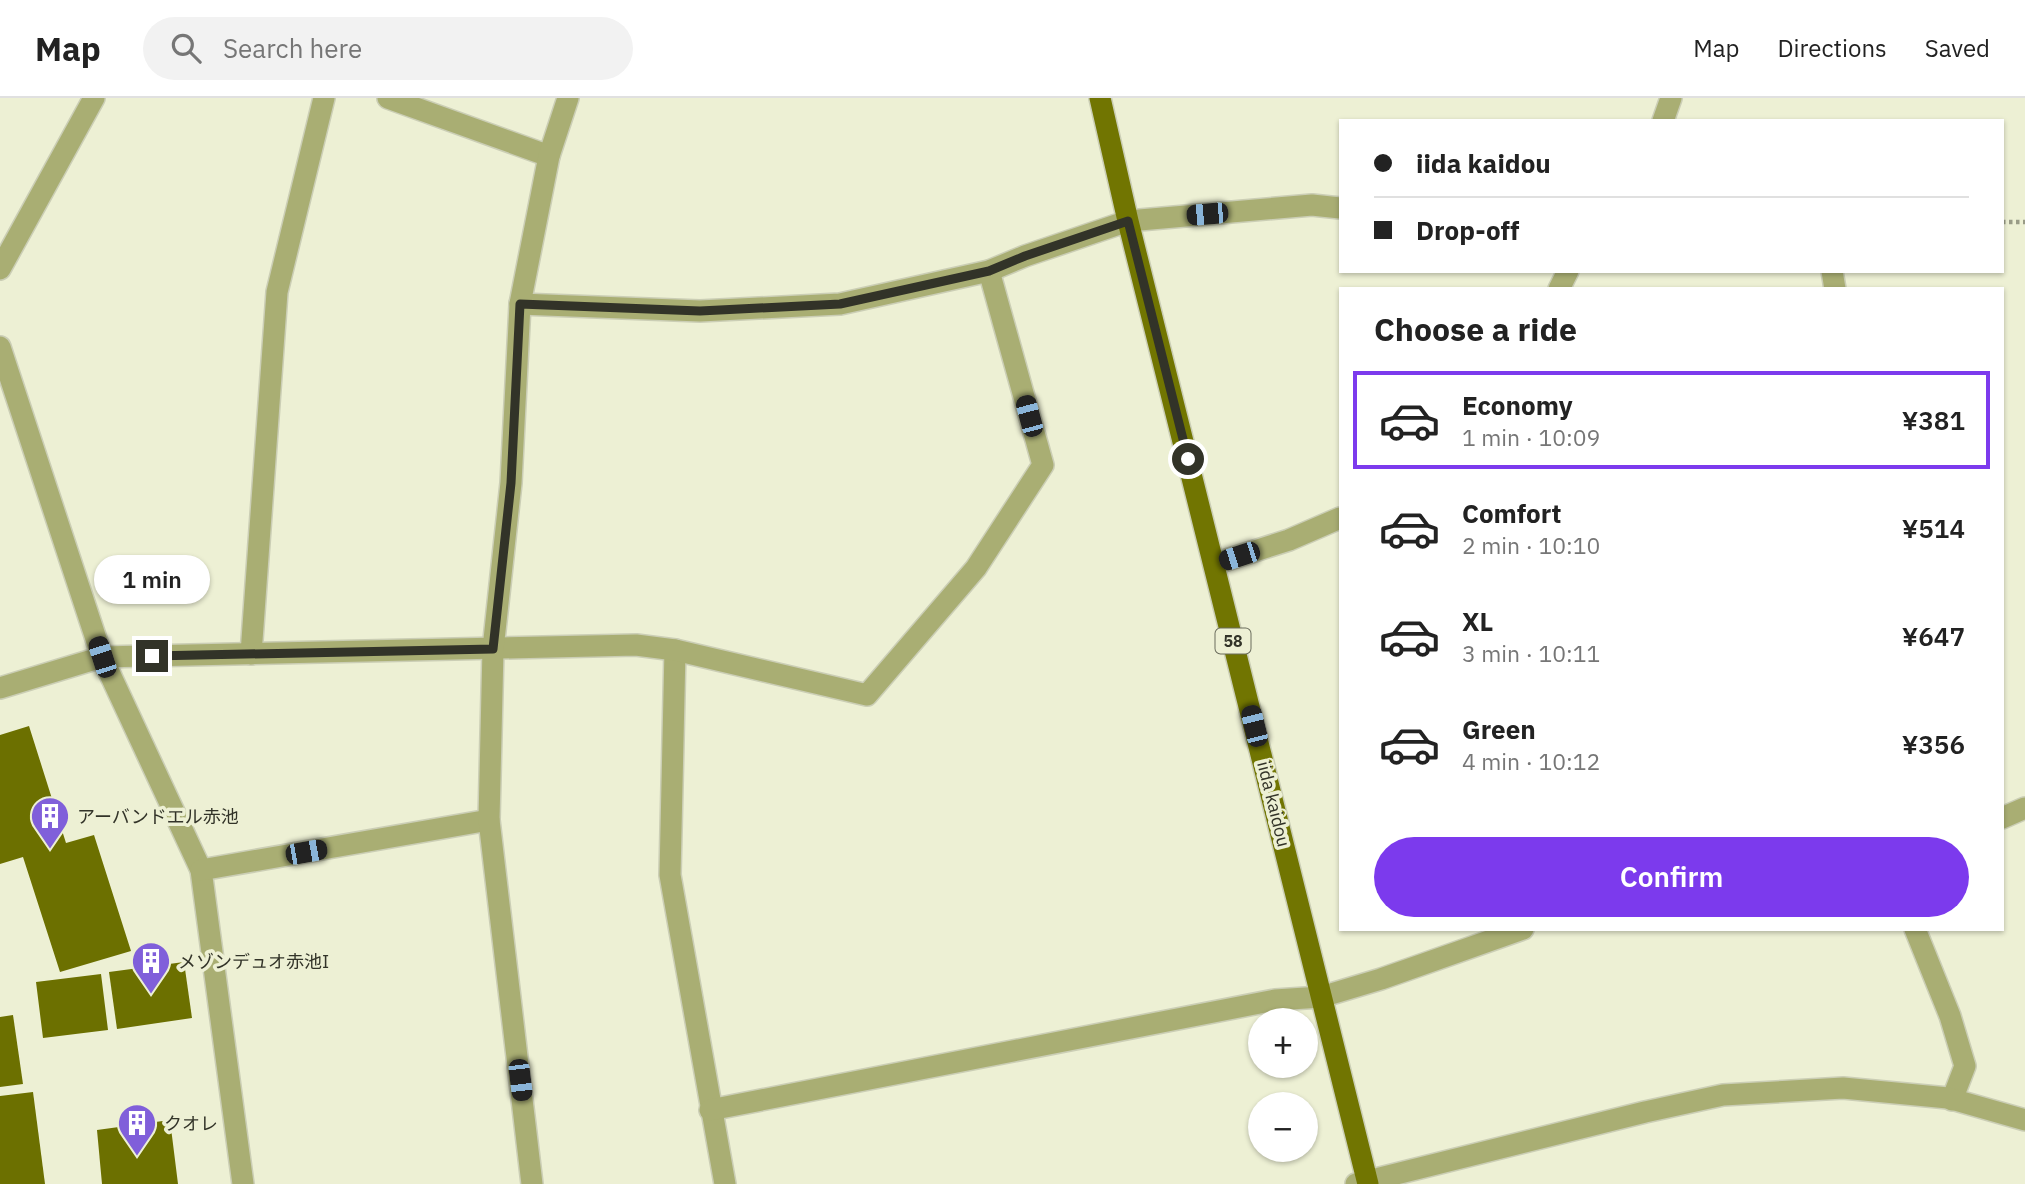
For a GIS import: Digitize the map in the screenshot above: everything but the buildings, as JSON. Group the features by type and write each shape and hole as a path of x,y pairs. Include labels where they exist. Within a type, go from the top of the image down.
{"main road":[{"name":"iida kaidou","path":"1100,98 1128,221 1321,997 1364,1183"}],"street":[{"path":"0,269 94,98"},
{"path":"251,654 277,292 324,98"},
{"path":"388,98 549,156"},
{"path":"532,1184 489,820 493,649 511,483 520,304 549,156 568,98"},
{"path":"1663,119 1671,98"},
{"path":"520,304 700,311 840,304 989,271 1128,221 1312,205 1339,208"},
{"path":"0,688 102,657 636,645 676,650 867,695 976,568 1043,465 989,271"},
{"path":"0,347 102,657 201,870 243,1184"},
{"path":"1214,564 1289,540 1339,518"},
{"path":"676,650 670,875 725,1184"},
{"path":"2004,817 2025,808"},
{"path":"201,870 489,820"},
{"path":"710,1110 1275,1000 1321,997 1517,931"},
{"path":"1916,931 1950,1016 1965,1066 1952,1100"},
{"path":"1364,1183 1723,1095 1843,1088 1952,1100 2025,1120"}],"path":[{"path":"2004,222 2025,222"}],"place":[{"name":"アーバンドエル赤池","path":"50,850"},
{"name":"メゾンデュオ赤池I","path":"151,995"},
{"name":"クオレ","path":"137,1157"}],"route":[{"path":"152,656 493,649 511,483 520,304 700,311 840,304 989,271 1128,221 1188,459"}]}
